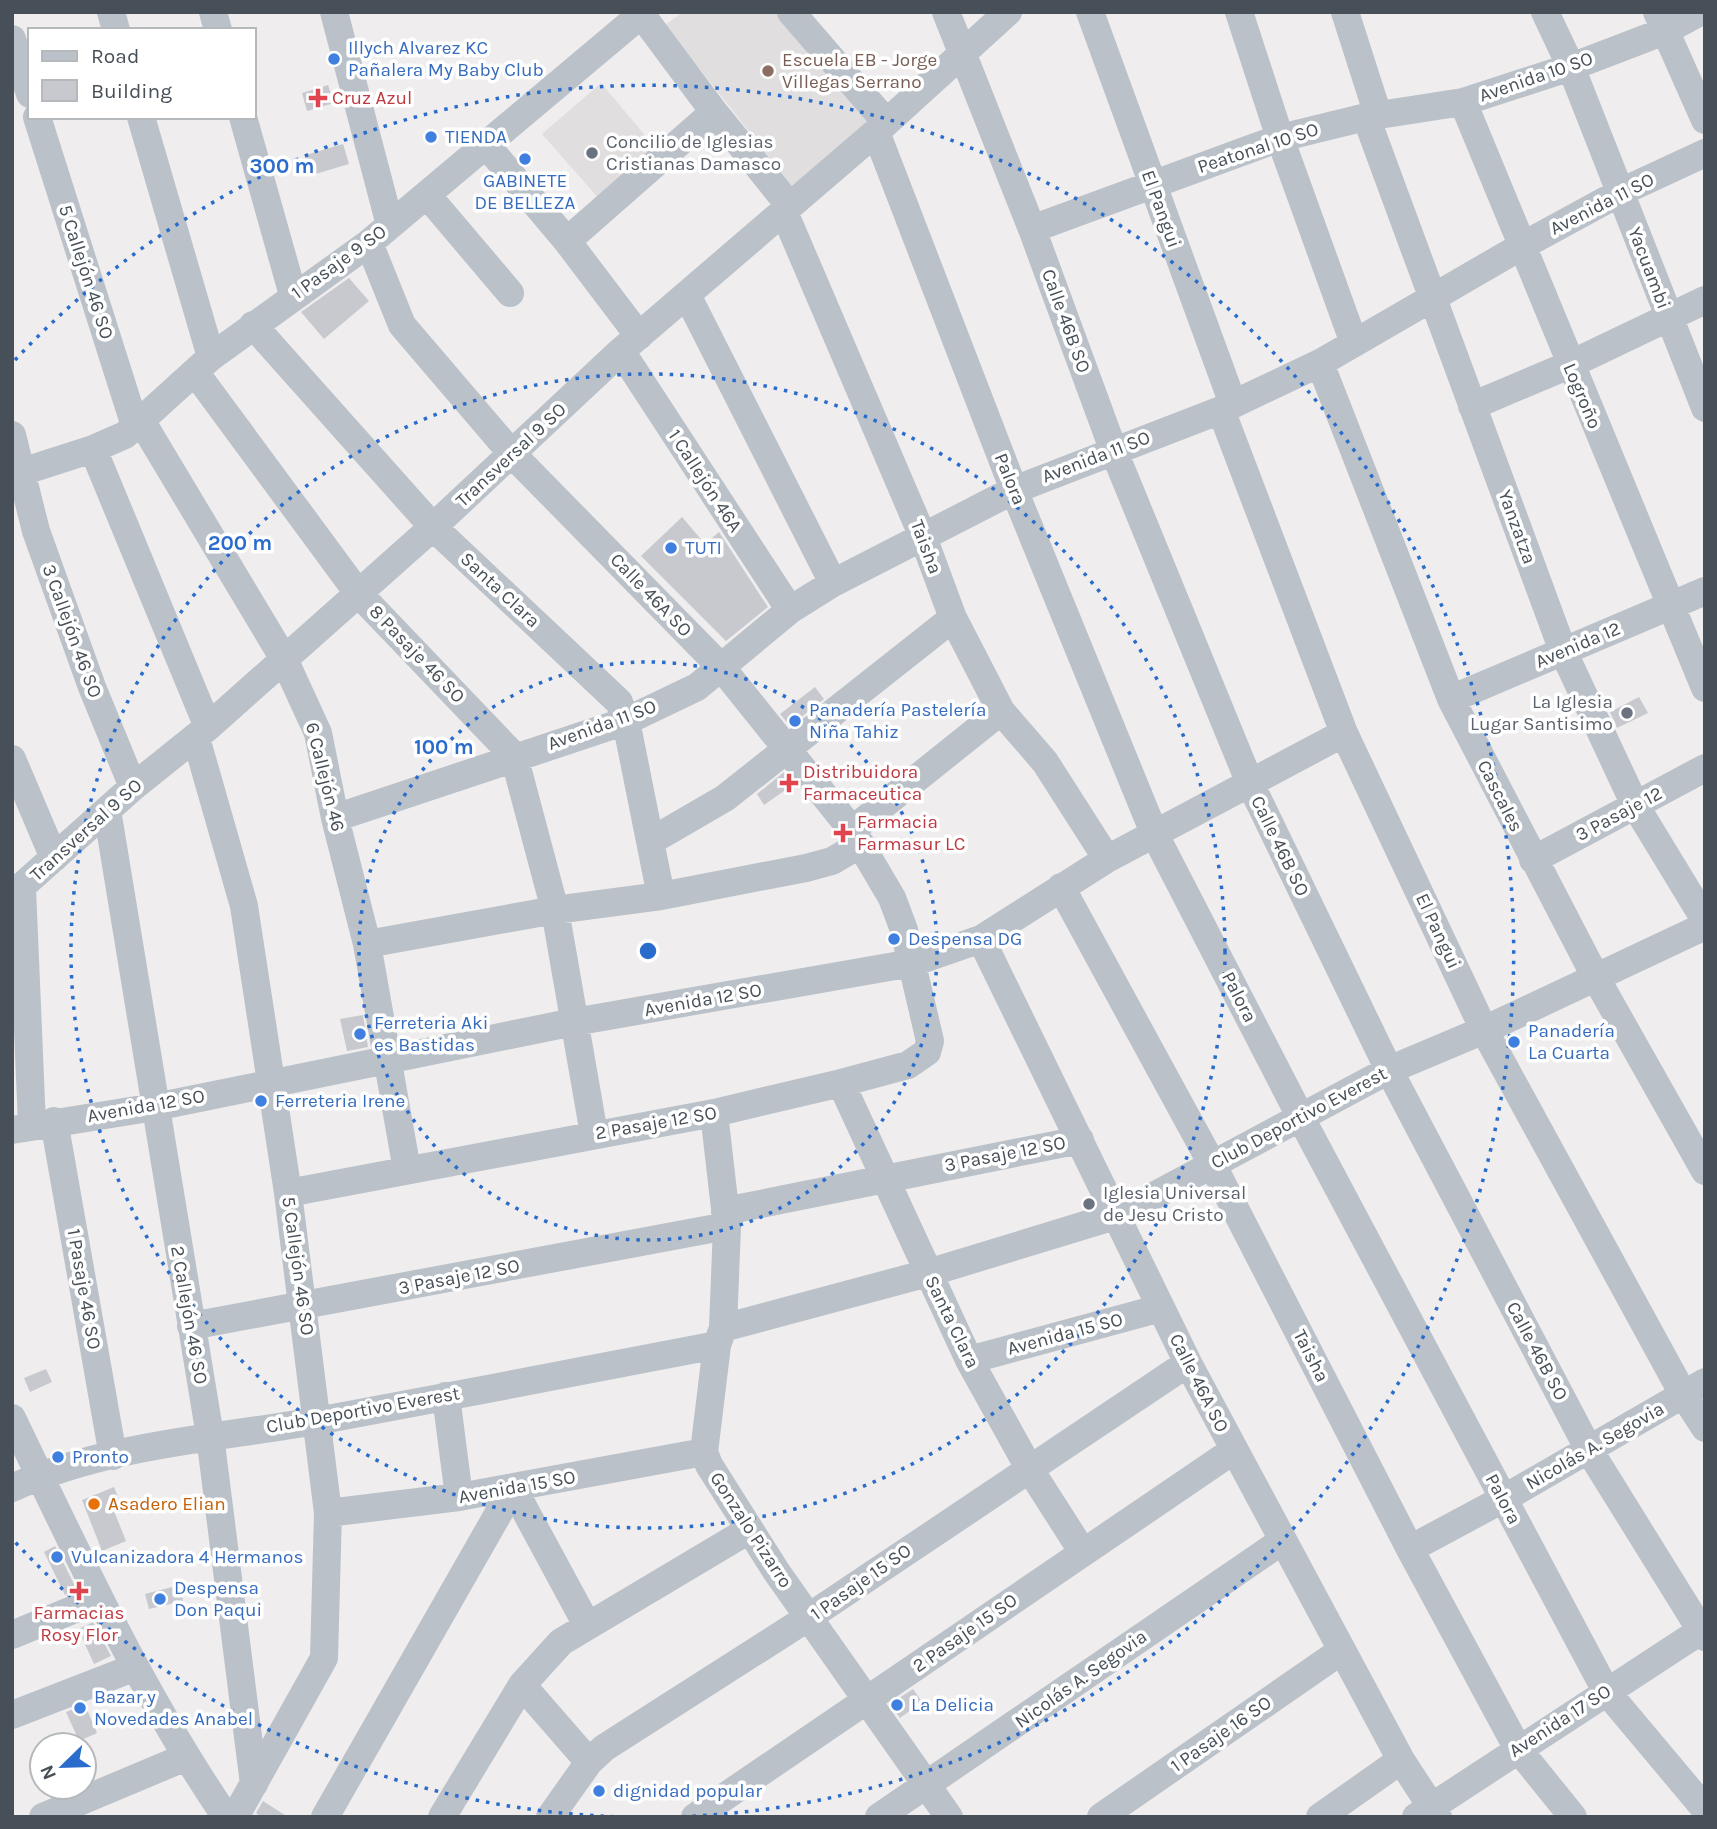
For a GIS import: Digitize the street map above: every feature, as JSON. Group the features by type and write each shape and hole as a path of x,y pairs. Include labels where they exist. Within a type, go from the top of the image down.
{"street":[{"name":"Calle 46A SO","path":"334,12 379,234 402,325 513,455 722,668 787,748 856,837 892,898 912,963"},
{"name":"Palora","path":"791,12 881,127 1014,490 1154,833 1301,1118 1606,1691 1705,1809"},
{"name":"Calle 46B SO","path":"946,12 1032,229 1113,449 1249,781 1389,1070 1589,1450 1703,1632"},
{"name":"Transversal 9 SO","path":"17,892 133,787 202,733 513,455 630,343 881,127 1008,12"},
{"name":"El Pangui","path":"1090,12 1344,733 1484,1030 1694,1388 1705,1428"},
{"path":"1239,12 1280,138 1354,343"},
{"name":"Yanzatza","path":"1345,12 1372,116 1472,406 1563,652 1635,805 1705,920"},
{"name":"Yacuambi","path":"1545,12 1571,67 1705,408"},
{"name":"Avenida 10 SO","path":"1372,116 1463,102 1571,67 1661,21 1700,12"},
{"name":"1 Pasaje 9 SO","path":"17,473 93,449 125,435 203,364 379,234 487,146 614,24 643,13"},
{"name":"Taisha","path":"643,13 787,209 923,537 953,618 1001,711 1045,762 1107,859"},
{"path":"1661,21 1705,120"},
{"path":"12,39 28,88"},
{"name":"Logroño","path":"1463,102 1569,365 1705,688"},
{"path":"567,241 714,112"},
{"name":"Peatonal 10 SO","path":"1032,229 1280,138 1372,116"},
{"name":"5 Callejón 46 SO","path":"38,119 138,424"},
{"path":"142,119 203,364"},
{"path":"244,119 293,295"},
{"name":"1 Callejón 46A","path":"487,146 567,241 790,610"},
{"name":"Avenida 11 SO","path":"335,818 626,720 697,687 790,610 833,583 1014,490 1113,449 1227,407 1320,363 1433,295 1621,192 1705,153"},
{"path":"427,195 509,293"},
{"path":"687,295 833,583"},
{"path":"1472,406 1569,365 1705,300"},
{"name":"Santa Clara","path":"253,325 433,527 613,694 626,720 662,896"},
{"name":"Cascales","path":"1320,363 1451,699 1595,978 1705,1171"},
{"name":"8 Pasaje 46 SO","path":"203,364 358,593 514,756 555,910 594,1134"},
{"name":"6 Callejón 46","path":"138,424 284,659 318,733 335,818 367,944 407,1170"},
{"name":"3 Callejón 46 SO","path":"12,435 17,473 36,531 92,687 133,787"},
{"name":"5 Callejón 46 SO","path":"93,449 202,733 244,906 288,1193 319,1420 328,1513 324,1658 254,1784"},
{"name":"Avenida 12","path":"1451,699 1705,591"},
{"path":"651,841 725,798 953,618"},
{"path":"367,944 555,910 662,896 832,861 1001,711"},
{"name":"Avenida 12 SO","path":"33,1125 155,1107 574,1022 912,963 981,939 1107,859 1249,781 1344,733"},
{"path":"12,759 19,798 54,858"},
{"name":"3 Pasaje 12","path":"1533,860 1705,768"},
{"name":"2 Callejón 46 SO","path":"107,810 210,1436 254,1784"},
{"name":"Taisha","path":"1061,887 1212,1164 1410,1549 1518,1749 1573,1817"},
{"name":"1 Pasaje 46 SO","path":"17,892 33,1125 113,1456"},
{"name":"Club Deportivo Everest","path":"12,1488 40,1476 113,1456 210,1436 319,1420 446,1396 720,1337 1118,1215 1389,1070 1484,1030 1705,926"},
{"name":"Calle 46A SO","path":"981,939 1188,1363 1428,1813"},
{"name":"2 Pasaje 12 SO","path":"288,1193 714,1113 908,1065 927,1052 930,1030 912,963"},
{"name":"Santa Clara","path":"841,1083 969,1360 1029,1468 1082,1551"},
{"name":"Gonzalo Pizarro","path":"714,1113 726,1219 720,1337 704,1452 749,1530 949,1817"},
{"name":"3 Pasaje 12 SO","path":"191,1325 304,1307 726,1219 884,1178 1080,1140"},
{"name":"Avenida 15 SO","path":"969,1360 1161,1308"},
{"name":"1 Pasaje 15 SO","path":"550,1817 589,1762 604,1748 810,1617 1188,1363"},
{"name":"Nicolás A. Segovia","path":"1410,1549 1503,1499 1694,1388"},
{"path":"446,1396 459,1497"},
{"path":"12,1418 133,1668 186,1757 226,1817"},
{"name":"2 Pasaje 15 SO","path":"695,1817 1234,1450"},
{"name":"Avenida 15 SO","path":"328,1513 459,1497 704,1452"},
{"path":"513,1488 587,1625"},
{"path":"325,1817 513,1488"},
{"path":"442,1817 522,1685 561,1642 749,1530"},
{"name":"Nicolás A. Segovia","path":"879,1817 1282,1541"},
{"path":"12,1635 99,1599"},
{"name":"Avenida 17 SO","path":"1428,1813 1606,1691 1703,1632"},
{"name":"1 Pasaje 16 SO","path":"1101,1817 1341,1651"},
{"path":"12,1715 133,1668"},
{"path":"522,1685 589,1762"},
{"path":"43,1817 186,1757"},
{"path":"1320,1817 1401,1760"},
{"path":"235,1817 254,1784"}],"shaded area":[{"name":"Escuela EB - Jorge Villegas Serrano","path":"683,12 781,12 876,116 792,186 665,25"},
{"path":"601,83 659,152 602,202 542,134"}],"building":[{"name":"Cruz Azul","path":"328,85 334,103 307,111 302,93"},
{"path":"343,144 349,164 312,175 306,155"},
{"path":"349,278 369,301 324,339 301,312"},
{"path":"682,517 705,544 719,532 768,607 726,641 641,556"},
{"path":"815,687 824,699 790,726 780,714"},
{"name":"La Iglesia Lugar Santisimo","path":"1639,697 1648,713 1617,728 1610,712"},
{"path":"784,772 794,784 764,805 757,794"},
{"path":"363,1015 368,1047 347,1051 340,1019"},
{"path":"46,1369 52,1382 30,1392 24,1378"},
{"path":"114,1487 120,1502 112,1506 126,1541 102,1551 82,1500"},
{"path":"55,1546 77,1590 65,1595 44,1552"},
{"path":"180,1585 183,1601 149,1609 145,1594"},
{"path":"93,1622 111,1656 94,1664 78,1629"},
{"path":"913,1689 922,1702 900,1718 890,1704"},
{"path":"85,1705 96,1731 75,1731 66,1712"},
{"path":"263,1801 288,1817 261,1817 256,1813"}],"place":[{"name":"Illych Alvarez KC Pañalera My Baby Club","path":"334,59"},
{"name":"Escuela EB - Jorge Villegas Serrano","path":"768,71"},
{"name":"Cruz Azul","path":"318,98"},
{"name":"TIENDA","path":"431,137"},
{"name":"Concilio de Iglesias Cristianas Damasco","path":"592,153"},
{"name":"GABINETE DE BELLEZA","path":"525,159"},
{"name":"TUTI","path":"671,548"},
{"name":"La Iglesia Lugar Santisimo","path":"1627,713"},
{"name":"Panadería Pastelería Niña Tahiz","path":"795,721"},
{"name":"Distribuidora Farmaceutica","path":"789,783"},
{"name":"Farmacia Farmasur LC","path":"843,833"},
{"name":"Despensa DG","path":"894,939"},
{"name":"Ferreteria Aki es Bastidas","path":"360,1034"},
{"name":"Panadería La Cuarta","path":"1514,1042"},
{"name":"Ferreteria Irene","path":"261,1101"},
{"name":"Iglesia Universal de Jesu Cristo","path":"1089,1204"},
{"name":"Pronto","path":"58,1457"},
{"name":"Asadero Elian","path":"94,1504"},
{"name":"Vulcanizadora 4 Hermanos","path":"57,1557"},
{"name":"Farmacias Rosy Flor","path":"79,1591"},
{"name":"Despensa Don Paqui","path":"160,1599"},
{"name":"La Delicia","path":"897,1705"},
{"name":"Bazar y Novedades Anabel","path":"80,1708"},
{"name":"dignidad popular","path":"599,1791"}]}
